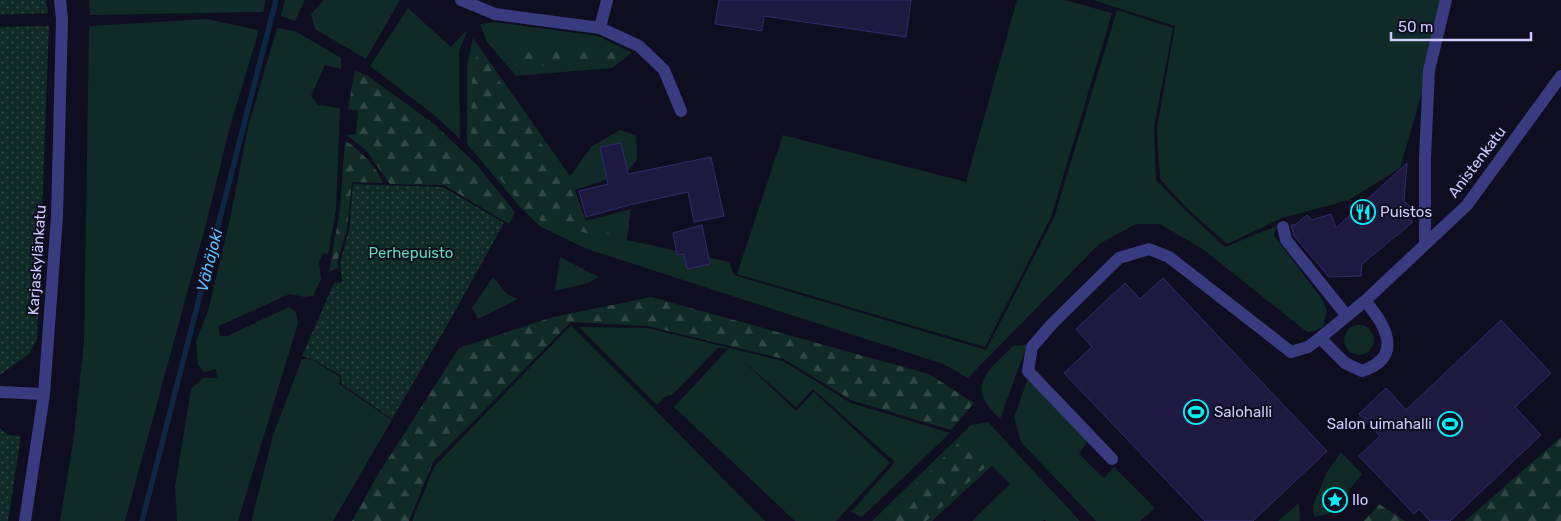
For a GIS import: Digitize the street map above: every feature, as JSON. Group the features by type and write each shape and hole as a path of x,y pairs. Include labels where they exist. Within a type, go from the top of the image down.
{"street":[{"name":"Karjaskylänkatu","path":"25,521 44,394 57,217 62,19 60,0"},
{"path":"462,0 495,14 600,28 639,46 664,70 681,111"},
{"path":"600,28 607,0"},
{"path":"1425,244 1425,158 1429,70 1446,0"},
{"name":"Anistenkatu","path":"1112,459 1028,371 1032,347 1052,324 1119,258 1149,249 1169,257 1291,352 1308,347 1365,301 1467,205 1561,76"},
{"path":"1283,227 1286,240 1347,316"},
{"path":"1320,338 1345,364 1362,371 1374,367 1385,354 1388,338 1379,317 1365,301"},
{"path":"0,392 44,394"}],"green space":[{"path":"0,0 46,0 48,13 0,15"},
{"path":"89,0 266,0 263,12 90,15"},
{"path":"285,0 305,0 295,21 281,16"},
{"path":"324,0 400,0 366,59 315,29 311,14"},
{"path":"1017,0 1064,0 1112,13 1051,217 985,347 737,274 783,135 966,182"},
{"path":"1093,0 1449,0 1400,168 1349,200 1282,218 1227,244 1189,210 1160,179 1157,128 1175,26"},
{"path":"408,8 451,47 467,32 459,51 460,139 434,115 370,66"},
{"path":"1117,10 1173,28 1154,127 1156,180 1225,247 1276,226 1274,236 1320,296 1327,310 1323,327 1307,332 1204,250 1160,224 1136,224 1099,244 968,378 943,364 587,249 541,227 520,207 467,144 467,66 473,38 570,176 592,146 620,130 636,135 637,160 626,173 575,190 586,221 631,209 627,240 729,262 734,275 986,350 1054,218"},
{"path":"206,19 259,30 229,130 207,220 125,521 60,521 73,443 84,342 89,26"},
{"path":"495,22 598,36 632,53 612,68 516,76 487,42 480,24"},
{"path":"49,26 37,340 29,354 0,375 0,27"},
{"path":"277,28 295,31 341,58 341,69 325,65 311,96 318,105 340,108 336,210 328,254 323,253 319,263 321,279 313,296 305,297 290,294 219,326 220,336 227,336 289,307 296,312 298,323 238,521 177,521 175,487 191,389 203,378 217,378 216,369 204,372 198,365 196,341 208,311 230,219 248,127"},
{"path":"479,50 571,189 585,227 600,226 622,244 606,242 562,223 544,223 525,209 471,143 472,68"},
{"path":"613,50 618,55 612,62 542,66 514,65 507,52"},
{"path":"355,70 368,76 434,124 476,164 515,212 509,224 444,185 390,184 366,150 346,135 356,134 358,111 348,109"},
{"path":"345,140 367,159 383,183 352,182 347,230 338,259 338,268 329,272 340,210"},
{"name":"Perhepuisto","path":"353,184 443,187 504,223 392,419 342,384 340,375 312,359 302,356 334,283 342,282 340,262 349,230"},
{"path":"560,257 599,277 588,283 555,291"},
{"path":"493,277 507,294 518,299 478,319 472,308"},
{"path":"651,297 929,374 974,403 951,430 851,400 784,359 647,326 571,322 433,462 409,521 352,521 377,476 459,348 553,317"},
{"path":"571,325 765,521 412,521 434,467"},
{"path":"1359,325 1365,326 1373,334 1373,346 1365,354 1359,355 1353,354 1345,346 1344,340 1345,334 1353,326"},
{"path":"579,327 648,328 783,361 851,403 950,433 862,517 851,512 895,462 813,389 796,407 740,358 796,411 814,392 890,463 836,521 795,521 674,407 729,348 718,348 672,395 666,396 657,405"},
{"path":"1027,345 1000,419 985,401 982,385 989,370 1013,346"},
{"path":"302,359 311,359 340,377 339,384 392,420 333,521 252,521 273,435"},
{"path":"1028,378 1088,440 1079,454 1104,478 1114,467 1155,508 1140,521 1096,521 1021,442 1014,417"},
{"path":"988,422 1080,521 1046,521 1045,519 1043,521 972,521 1010,484 992,466 932,521 872,521 971,425"},
{"path":"0,428 8,435 21,436 8,521 0,521"},
{"path":"967,435 991,462 926,521 877,521"},
{"path":"1561,437 1561,521 1465,521"},
{"path":"1341,452 1362,474 1331,513 1314,517 1313,505 1327,472"},
{"path":"1299,503 1300,521 1278,521"},
{"path":"1379,504 1405,521 1364,521"}],"building":[{"path":"719,0 911,0 906,37 764,16 762,31 715,24"},
{"path":"621,143 628,174 711,157 724,216 694,222 688,192 586,217 579,191 608,184 600,147"},
{"path":"1407,163 1404,201 1413,210 1407,214 1413,222 1362,264 1361,276 1329,277 1294,236 1291,225 1295,225 1307,215 1312,220 1331,214 1336,228"},
{"path":"702,225 710,264 687,269 684,254 677,255 673,233"},
{"name":"Salohalli","path":"1163,278 1327,451 1253,521 1205,521 1064,373 1092,347 1076,329 1125,283 1140,299"},
{"name":"Salon uimahalli","path":"1501,320 1551,373 1515,407 1541,435 1450,521 1430,521 1419,509 1414,514 1359,456 1380,436 1359,414 1386,388 1406,410"}],"waterway":[{"name":"Vähäjoki","path":"142,521 276,0"}],"place":[{"name":"Puistos","path":"1363,212"},
{"name":"Salohalli","path":"1196,412"},
{"name":"Salon uimahalli","path":"1450,424"},
{"name":"Ilo","path":"1335,500"}]}
